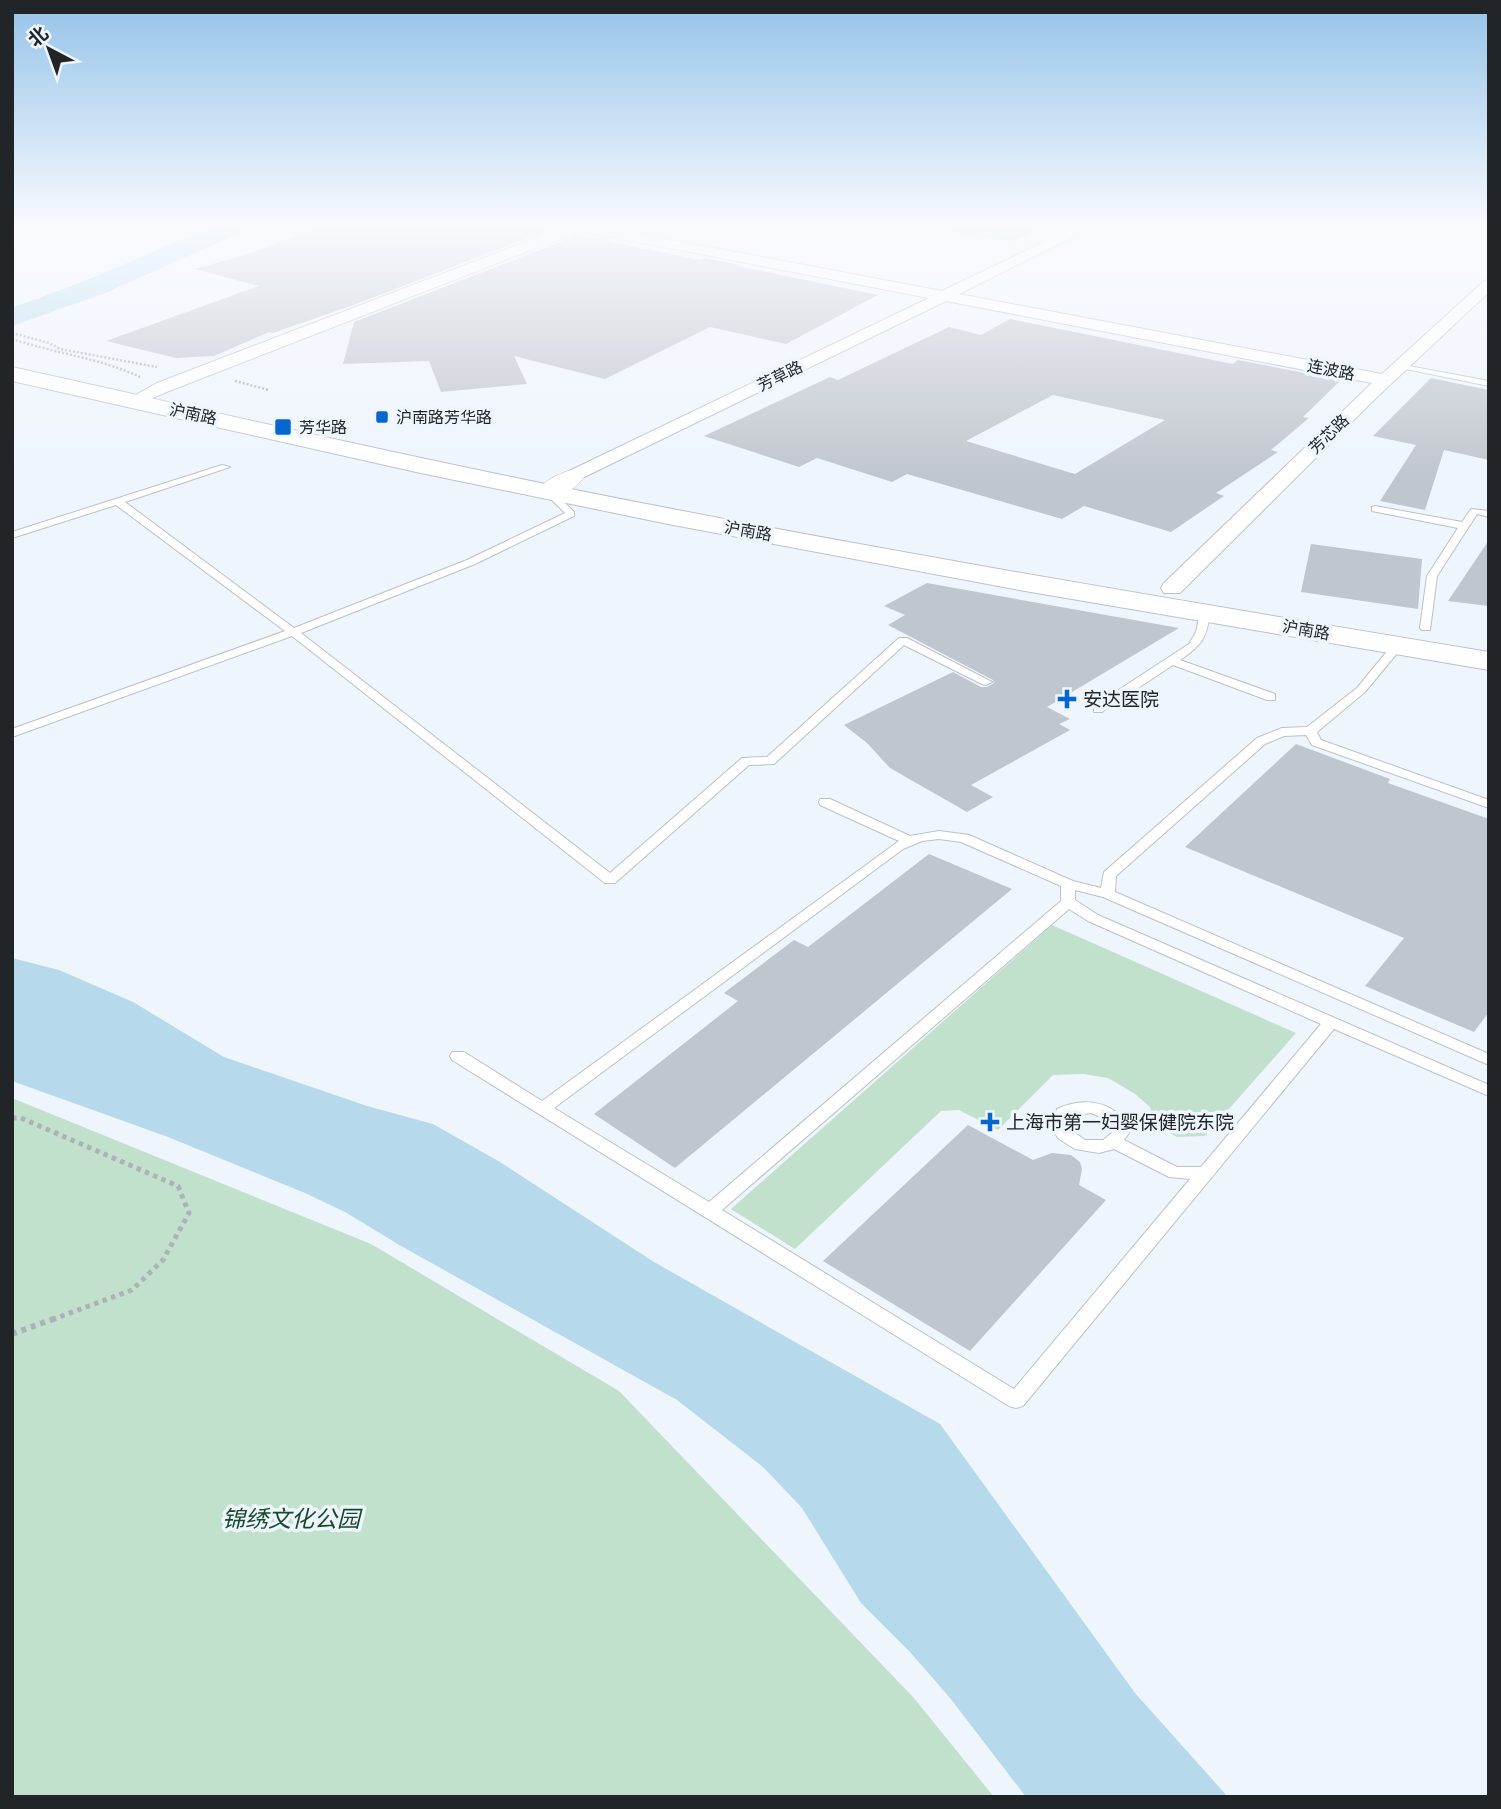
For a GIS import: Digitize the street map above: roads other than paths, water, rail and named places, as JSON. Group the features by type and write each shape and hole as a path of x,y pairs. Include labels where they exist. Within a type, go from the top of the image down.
{"main road":[{"name":"沪南路","path":"12,353 359,428 561,484 1172,588 1489,638"},
{"name":"沪南路","path":"12,374 134,401 1205,613 1489,661"}],"street":[{"path":"134,401 163,387 361,310"},
{"name":"芳草路","path":"561,484 918,310"},
{"name":"连波路","path":"1017,310 1385,380"},
{"name":"芳芯路","path":"1172,588 1385,380 1461,310"}],"lane":[{"path":"1401,366 1489,384"},
{"path":"12,535 225,467"},
{"path":"12,733 293,632 471,562 571,514 561,484"},
{"path":"117,501 293,632 610,880 746,761 770,761 903,640 986,682"},
{"path":"1426,628 1432,576 1477,507 1489,514"},
{"path":"1375,509 1465,526"},
{"path":"1098,709 1193,646 1202,632 1205,613"},
{"path":"1108,894 1109,875 1261,741 1282,732 1310,731 1361,690 1397,646"},
{"path":"1171,660 1271,697"},
{"path":"1310,731 1316,742 1489,804"},
{"path":"825,802 911,841"},
{"path":"542,1109 898,846 939,835 964,838 1068,884 1108,894 1488,1058"},
{"path":"709,1212 1068,902 1068,884"},
{"path":"1068,902 1093,918 1489,1091"},
{"path":"458,1056 1016,1400 1331,1022"},
{"path":"1116,1143 1175,1173 1205,1173"},
{"path":"1175,1173 1188,1195"}],"water":[{"path":"12,958 59,970 133,1002 224,1057 367,1106 433,1124 500,1162 654,1262 940,1424 1135,1693 1228,1797 1026,1797 950,1698 910,1652 861,1603 802,1508 763,1467 677,1400 345,1212 168,1137 12,1081"}],"waterway":[{"path":"12,318 32,310"}],"place":[{"name":"沪南路芳华路","path":"382,417"},
{"name":"芳华路","path":"283,427"},
{"name":"安达医院","path":"1067,699"},
{"name":"上海市第一妇婴保健院东院","path":"990,1122"}],"park label":[{"name":"锦绣文化公园","path":"291,1519"}]}
